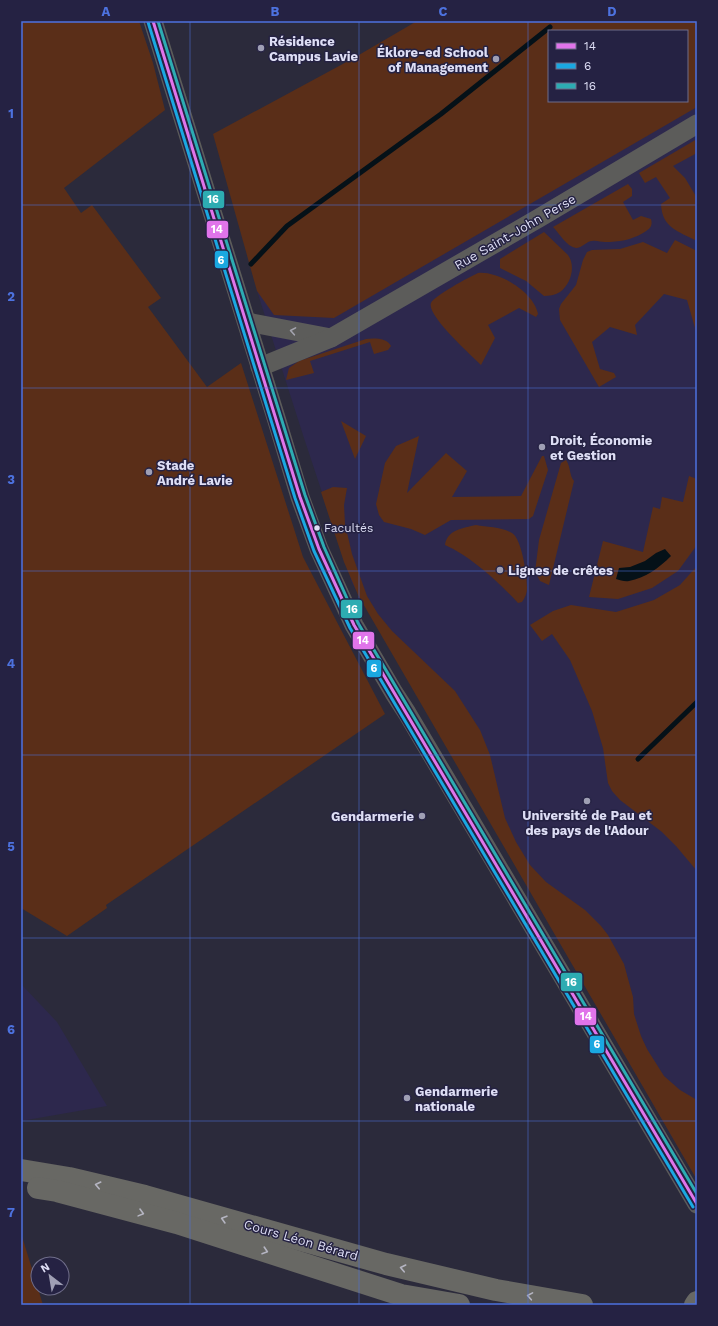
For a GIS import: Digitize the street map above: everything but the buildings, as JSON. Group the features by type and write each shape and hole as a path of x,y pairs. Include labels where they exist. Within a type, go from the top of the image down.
{"main road":[{"name":"Cours Léon Bérard","path":"21,1170 69,1178 145,1196 400,1268 496,1290 582,1305"},
{"name":"Cours Léon Bérard","path":"21,1185 57,1191 177,1223 401,1295 459,1305"}],"street":[{"path":"154,21 300,496 319,549 354,625 697,1204"},
{"name":"Rue Saint-John Perse","path":"260,367 332,338 697,124"},
{"path":"247,322 332,338"}],"shaded area":[{"name":"Stade André Lavie","path":"21,21 139,21 153,63 165,110 64,188 81,213 92,205 161,298 148,307 207,387 241,363 303,557 385,714 106,905 107,908 67,936 21,908"},
{"path":"417,21 697,21 697,107 334,318 274,315 257,291 213,134 352,59"},
{"name":"Université de Pau et des pays de l'Adour","path":"445,21 697,21 697,1180 352,583 257,291 319,285"},
{"path":"697,139 697,153 673,166 685,178 697,198 697,241 672,228 668,224 664,218 661,204 670,198 656,177 645,183 639,173"},
{"path":"628,184 632,189 632,196 623,202 633,220 641,216 651,219 652,224 643,233 620,241 590,241 576,248 569,245 553,227"},
{"path":"544,232 568,255 572,264 571,275 564,289 550,296 544,296 526,281 500,268 500,259"},
{"path":"675,240 697,251 697,335 687,300 664,294 635,325 637,335 610,327 592,342 600,369 614,373 616,377 599,387 560,320 559,309 561,304 576,285 583,260 587,252 592,250 620,249 643,242 667,253"},
{"path":"478,273 496,275 514,284 530,298 538,314 536,317 519,308 488,325 495,338 481,365 442,326 431,309 431,303 445,291"},
{"path":"366,339 384,340 391,346 388,350 374,354 370,342 310,361 314,373 286,380 289,368 299,361"},
{"path":"341,421 366,436 355,459"},
{"path":"419,436 407,493 446,453 467,471 452,497 521,496 542,456 544,456 548,470 533,516 529,519 451,520 425,535 411,529 384,522 379,515 376,504 385,463 396,446"},
{"path":"566,460 574,481 549,585 540,581 535,572 539,540 561,463"},
{"path":"689,476 697,479 697,545 678,571 652,588 618,599 589,597 603,541 643,552 653,507 660,509 662,497 683,502"},
{"path":"333,487 347,488 344,505 345,524 352,554 367,596 378,614 392,631 455,691 480,730 490,755 505,818 516,842 530,865 546,882 585,910 608,935 624,964 633,997 634,1014 647,1049 664,1076 680,1090 697,1100 697,1180 358,595 344,562 321,492"},
{"path":"476,525 512,533 519,542 526,575 527,588 527,592 522,602 518,603 484,570 445,545 446,540 456,530"},
{"path":"665,549 671,556 652,572 635,580 624,581 616,579 619,568 630,567 645,561 656,553"},
{"path":"697,566 697,871 662,832 620,800 612,791 608,783 603,748 592,711 570,660 552,634 542,641 530,625 553,611 571,605 616,612 654,600 680,585"},
{"path":"21,984 57,1022 107,1106 21,1121"},
{"path":"21,1233 30,1262 30,1296 40,1296 43,1305 21,1305"}],"waterway":[{"path":"251,264 287,226 441,114 550,27"},
{"path":"638,759 697,702"}],"transit line":[{"name":"14","path":"153,21 300,497 319,549 354,625 697,1204"},
{"name":"16","path":"158,21 305,495 324,547 358,623 697,1194"},
{"name":"6","path":"148,22 295,498 314,551 350,628 693,1207"}],"place":[{"name":"Résidence Campus Lavie","path":"261,48"},
{"name":"Éklore-ed School of Management","path":"496,59"},
{"name":"Droit, Économie et Gestion","path":"542,447"},
{"name":"Stade André Lavie","path":"149,472"},
{"name":"Facultés","path":"317,528"},
{"name":"Lignes de crêtes","path":"500,570"},
{"name":"Université de Pau et des pays de l'Adour","path":"587,801"},
{"name":"Gendarmerie","path":"422,816"},
{"name":"Gendarmerie nationale","path":"407,1098"}]}
